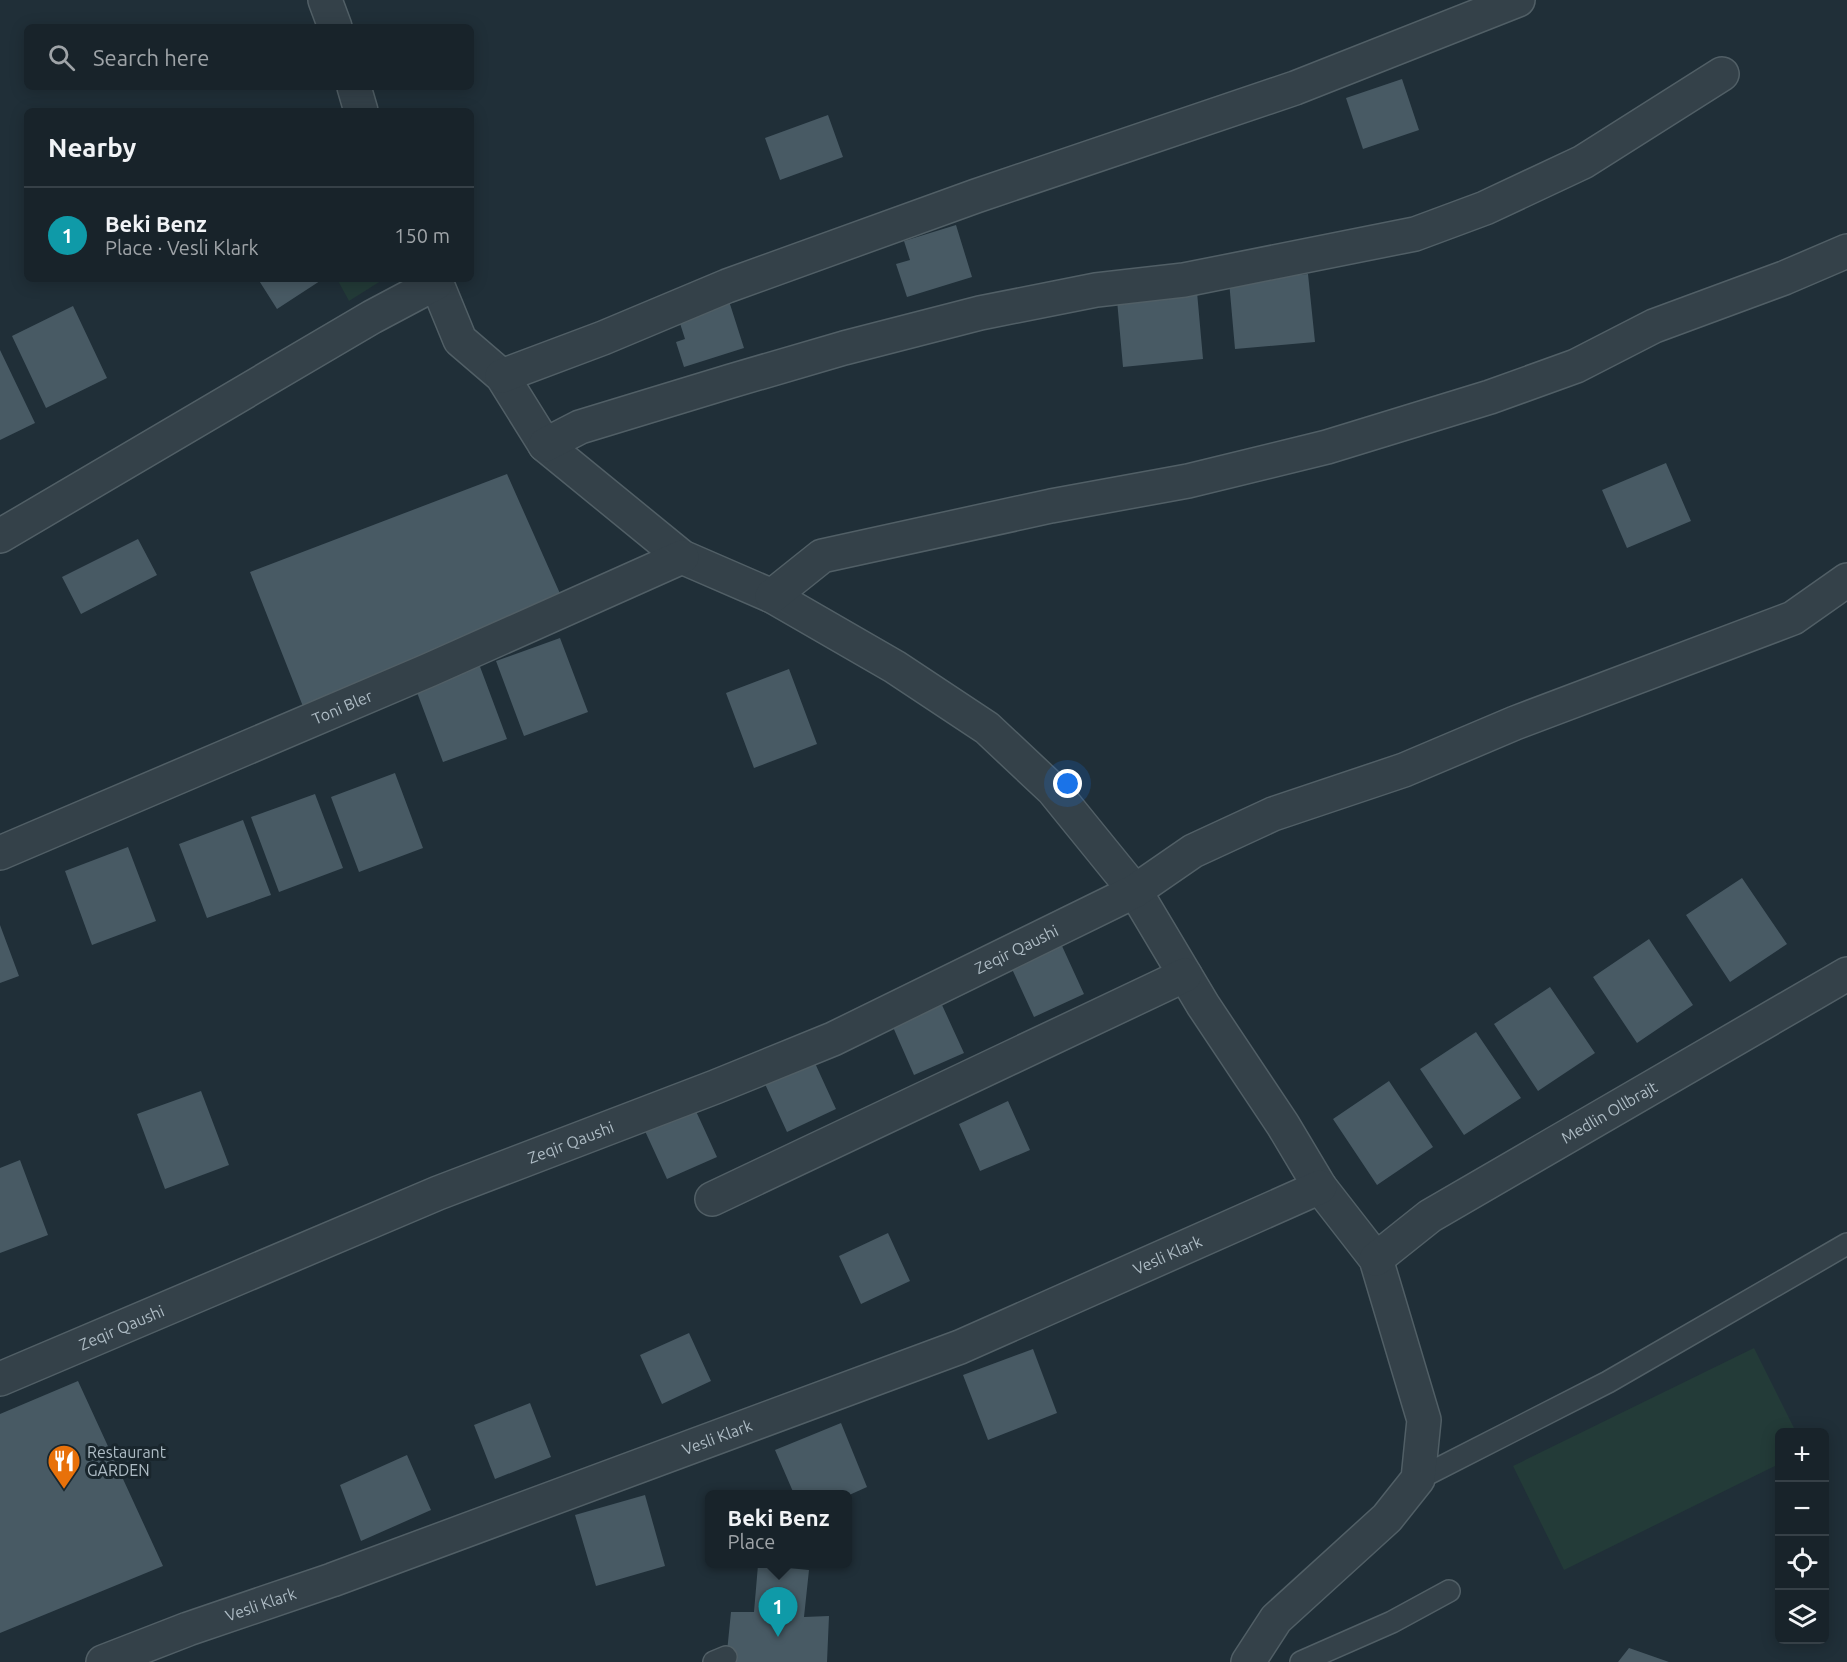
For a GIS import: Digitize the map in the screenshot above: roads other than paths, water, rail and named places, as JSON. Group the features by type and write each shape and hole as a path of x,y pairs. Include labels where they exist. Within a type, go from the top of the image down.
{"street":[{"path":"325,0 334,24"},
{"path":"502,376 603,338 727,286 976,196 1295,88 1518,0"},
{"path":"545,445 580,427 731,381 844,348 980,313 1096,290 1184,280 1415,234 1485,208 1583,162 1722,74"},
{"path":"355,90 360,108"},
{"path":"772,596 822,556 1051,506 1188,481 1327,447 1490,397 1575,366 1654,326 1784,278 1847,251"},
{"path":"0,536 433,282"},
{"path":"435,282 460,340 502,376 545,445 682,557 772,596 895,667 987,728 1053,790 1135,891 1185,975 1283,1125 1320,1187 1376,1259 1424,1420 1418,1479 1387,1518 1276,1619 1248,1662"},
{"name":"Toni Bler","path":"0,853 429,670 682,557"},
{"name":"Zeqir Qaushi","path":"0,1379 438,1193 716,1088 833,1039 1135,891 1193,850 1273,814 1404,770 1515,723 1793,618 1847,580"},
{"name":"Medlin Ollbrajt","path":"1376,1259 1431,1216 1847,974"},
{"path":"712,1199 1185,975"},
{"name":"Vesli Klark","path":"103,1662 188,1629 332,1580 960,1347 1320,1187"}],"lane":[{"path":"1418,1479 1608,1382 1847,1244"},
{"path":"1301,1662 1392,1622 1449,1591"}],"place":[{"name":"Restaurant GARDEN","path":"64,1490"},
{"name":"Beki Benz","path":"778,1637"}]}
